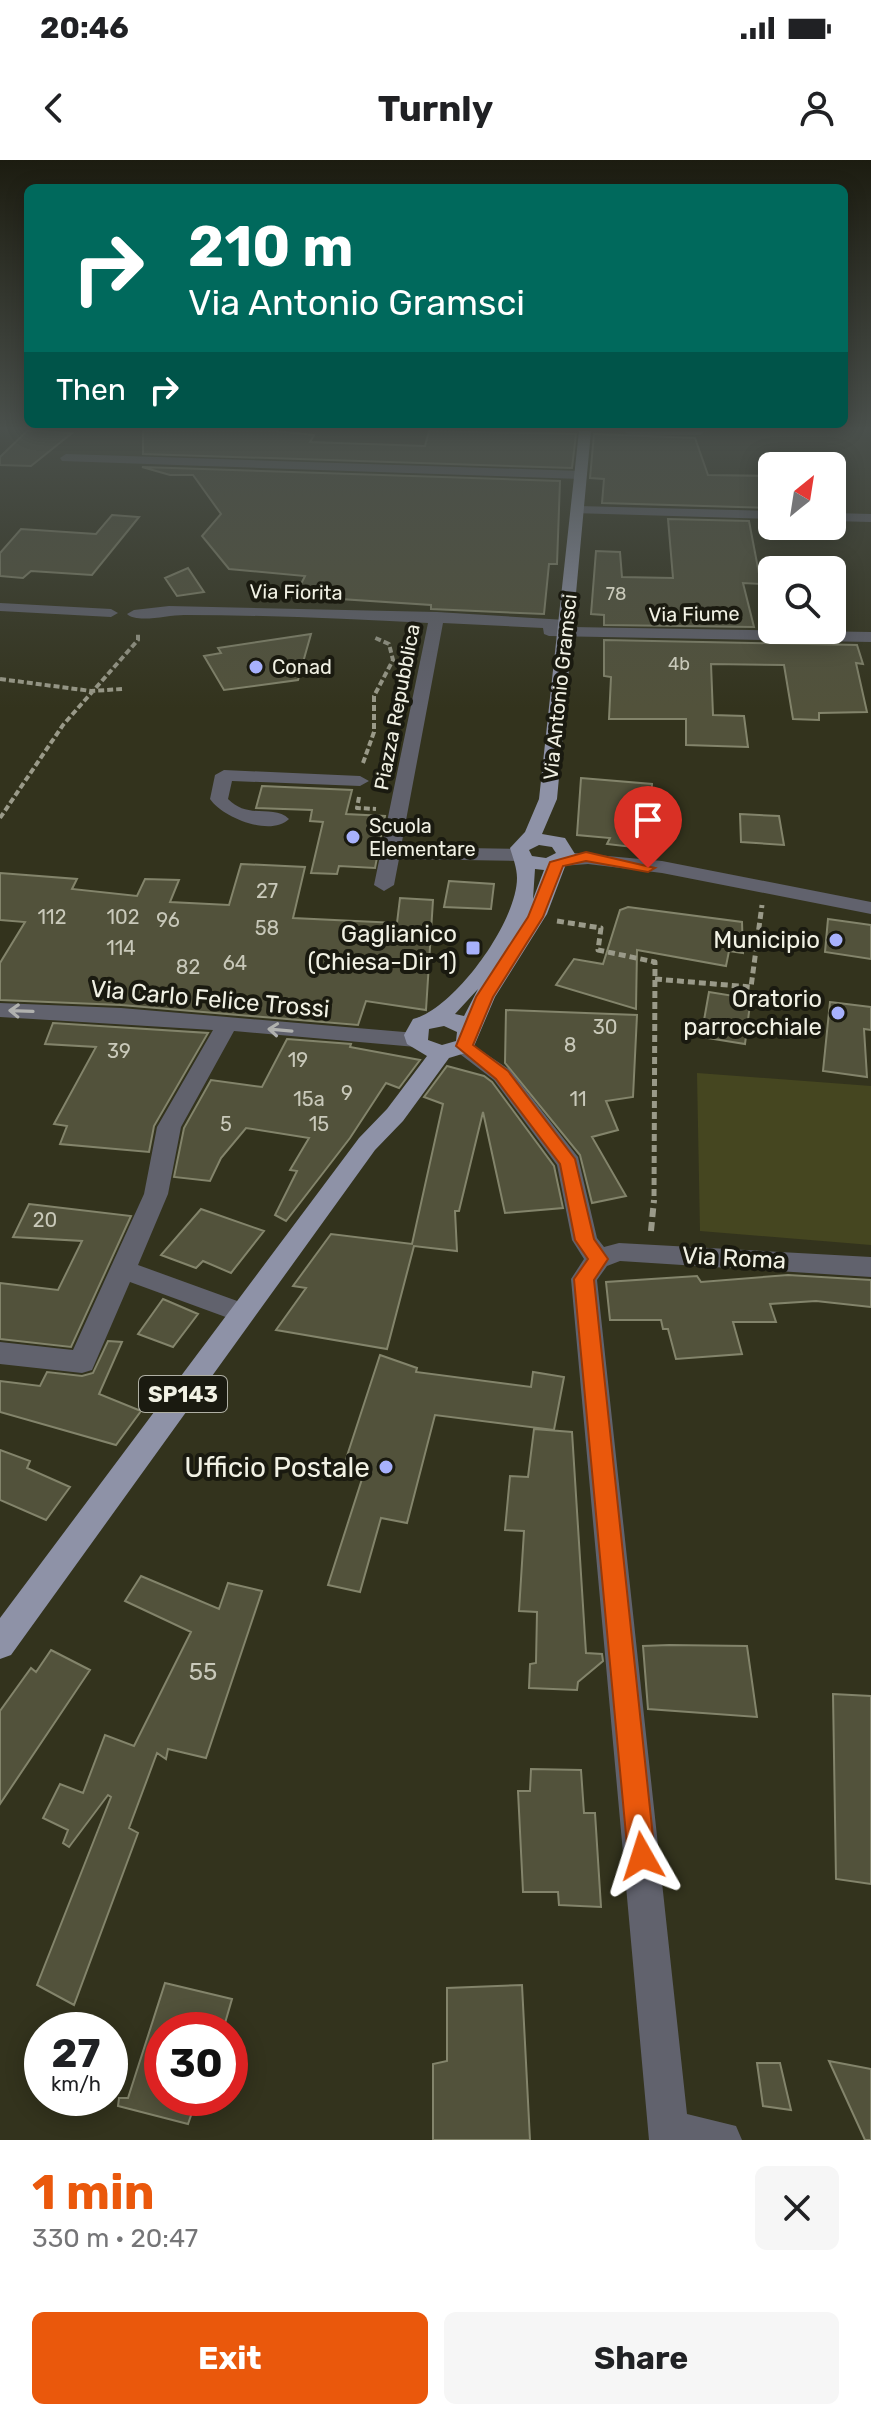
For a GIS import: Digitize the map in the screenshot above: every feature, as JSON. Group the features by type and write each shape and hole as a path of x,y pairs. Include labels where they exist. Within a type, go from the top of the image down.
{"main road":[{"name":"Via Antonio Gramsci","path":"437,1019 465,992 505,936 527,885 523,853 548,799 577,523"},
{"name":"Via Antonio Gramsci","path":"548,799 559,852"},
{"path":"523,853 542,864 559,852"},
{"name":"SP143","path":"0,1644 367,1144 395,1115 442,1043 484,997 535,917 559,852"},
{"path":"437,1019 459,1022 442,1043"},
{"name":"SP143","path":"437,1019 421,1024 415,1035 442,1043"}],"street":[{"name":"Via Fiorita","path":"0,607 111,613 109,619 119,621 132,618 134,614 169,610 437,616 458,617 467,626 566,628"},
{"name":"Piazza Repubblica","path":"384,885 437,616"},
{"name":"Via Fiume","path":"566,628 634,635 679,631 871,637"},
{"path":"280,819 245,817 226,810 219,799 224,775 360,781"},
{"path":"559,852 648,868 662,867 871,908"},
{"path":"390,853 523,853"},
{"name":"Via Carlo Felice Trossi","path":"0,1010 442,1043"},
{"path":"0,1353 82,1362 156,1194 169,1127 227,1025"},
{"path":"442,1043 502,1075 569,1163 585,1240 598,1259 584,1279 668,2135 722,2140"},
{"name":"Via Roma","path":"598,1259 619,1252 871,1267"},
{"path":"125,1270 242,1313"}],"path":[{"path":"338,613 339,626 383,639 393,652 389,670 374,696 374,732 363,759 357,808 398,809"},
{"path":"0,818 33,762 138,640 138,632"},
{"path":"0,679 91,691 122,689"},
{"path":"655,979 751,987 765,887"},
{"path":"535,917 601,928 598,950 655,962 654,1223 639,1253"}],"shaded area":[{"path":"697,1073 871,1086 871,1245 700,1231"}],"building":[{"path":"105,523 134,523 92,575 31,571 23,578 0,576 0,553 21,529 96,534"},
{"path":"213,523 558,523 557,564 549,564 544,614 431,609 431,605 295,596 305,576 229,569 202,536"},
{"path":"668,523 749,523 758,584 743,583 754,627 604,625 604,615 591,614 596,551 620,552 622,577 673,578"},
{"path":"188,568 204,592 177,596 165,578"},
{"name":"Conad","path":"311,634 298,680 224,690 204,656 221,653 218,648"},
{"path":"604,640 857,645 863,664 856,663 867,712 819,713 819,720 793,719 784,665 711,664 713,715 744,716 748,747 686,745 686,719 609,719 611,677 604,676"},
{"path":"581,778 652,784 650,827 641,848 607,844 610,838 577,835"},
{"name":"Scuola Elementare","path":"262,786 352,790 346,814 385,816 375,868 339,866 337,874 311,873 323,822 310,821 312,810 256,808"},
{"path":"740,814 779,816 784,845 741,842"},
{"path":"241,864 305,867 293,918 397,923 400,898 433,900 426,1010 366,1001 358,1025 121,1005 0,1000 0,963 25,922 0,920 0,873 77,879 72,889 137,896 145,879 179,880 170,902 229,905"},
{"path":"449,881 494,884 491,909 444,907"},
{"path":"628,907 742,922 743,953 729,951 726,966 637,950 636,1009 556,985 574,959 603,964 620,910"},
{"name":"Municipio","path":"828,919 871,925 871,959 825,952"},
{"path":"709,992 734,996 734,1002 750,1004 745,1044 701,1037"},
{"path":"830,1002 871,1007 871,1030 864,1029 867,1077 823,1071"},
{"path":"506,1010 637,1015 633,1097 606,1101 618,1130 592,1137 626,1196 592,1203 580,1155 505,1063"},
{"path":"53,1023 208,1033 154,1126 149,1152 60,1144 67,1126 54,1124 96,1047 45,1044"},
{"path":"287,1039 351,1044 350,1047 420,1060 399,1088 386,1083 350,1138 286,1221 275,1215 297,1171 290,1170 309,1138 246,1128 221,1158 210,1181 174,1177 184,1128 211,1080 262,1087"},
{"path":"447,1066 484,1076 492,1082 554,1166 563,1208 505,1213 483,1112 459,1211 455,1211 457,1251 414,1246 387,1349 276,1330 306,1288 293,1286 331,1234 412,1244 443,1104 424,1097"},
{"path":"29,1204 131,1216 71,1347 0,1339 0,1283 58,1290 82,1241 13,1237"},
{"path":"201,1209 264,1231 231,1273 203,1261 196,1268 161,1255"},
{"path":"788,1275 871,1280 871,1307 816,1301 770,1304 776,1322 733,1322 742,1354 676,1359 668,1329 663,1329 661,1320 610,1320 606,1282 697,1276 701,1282"},
{"path":"163,1299 198,1314 173,1347 138,1334"},
{"path":"108,1341 122,1342 99,1394 141,1411 116,1445 0,1412 0,1381 40,1386 47,1372 82,1376 93,1373"},
{"path":"380,1355 417,1368 416,1372 531,1387 533,1372 564,1377 554,1430 435,1415 407,1523 381,1518 360,1592 328,1585 362,1479 354,1476 356,1469 344,1465"},
{"path":"534,1429 572,1432 586,1653 602,1654 603,1661 578,1682 577,1690 529,1688 530,1664 536,1663 537,1612 519,1611 524,1531 505,1530 510,1476 528,1477"},
{"path":"0,1450 30,1461 27,1468 70,1487 46,1520 0,1500"},
{"path":"141,1576 219,1609 228,1583 262,1591 206,1758 168,1749 166,1759 157,1753 129,1828 138,1833 74,2005 37,1985 111,1797 108,1795 69,1847 63,1843 68,1830 43,1818 60,1784 83,1793 105,1735 134,1746 191,1632 125,1601"},
{"path":"643,1646 747,1646 757,1717 648,1709"},
{"path":"51,1650 90,1670 0,1804 0,1711 31,1668 36,1672"},
{"path":"833,1694 871,1696 871,1884 836,1879"},
{"path":"531,1769 581,1770 584,1813 595,1813 601,1907 559,1905 558,1892 523,1892 518,1791 530,1791"},
{"path":"165,1983 232,1999 228,2012 156,2012"},
{"path":"522,1985 530,2140 433,2140 433,2064 447,2061 447,1988"},
{"path":"144,2048 144,2113 128,2109 128,2098"},
{"path":"829,2061 871,2069 871,2140 865,2140"},
{"path":"757,2063 780,2063 791,2110 763,2106"},
{"path":"157,2116 191,2116 188,2124"}],"place":[{"name":"Conad","path":"256,667"},
{"name":"Scuola Elementare","path":"353,837"},
{"name":"Municipio","path":"836,940"},
{"name":"Gaglianico (Chiesa-Dir 1)","path":"473,948"},
{"name":"Oratorio parrocchiale","path":"838,1013"},
{"name":"Ufficio Postale","path":"386,1467"}],"route":[{"path":"642,1856 584,1279 598,1259 585,1240 569,1163 502,1075 464,1046 484,997 523,941 557,862 586,857 648,868"}]}
